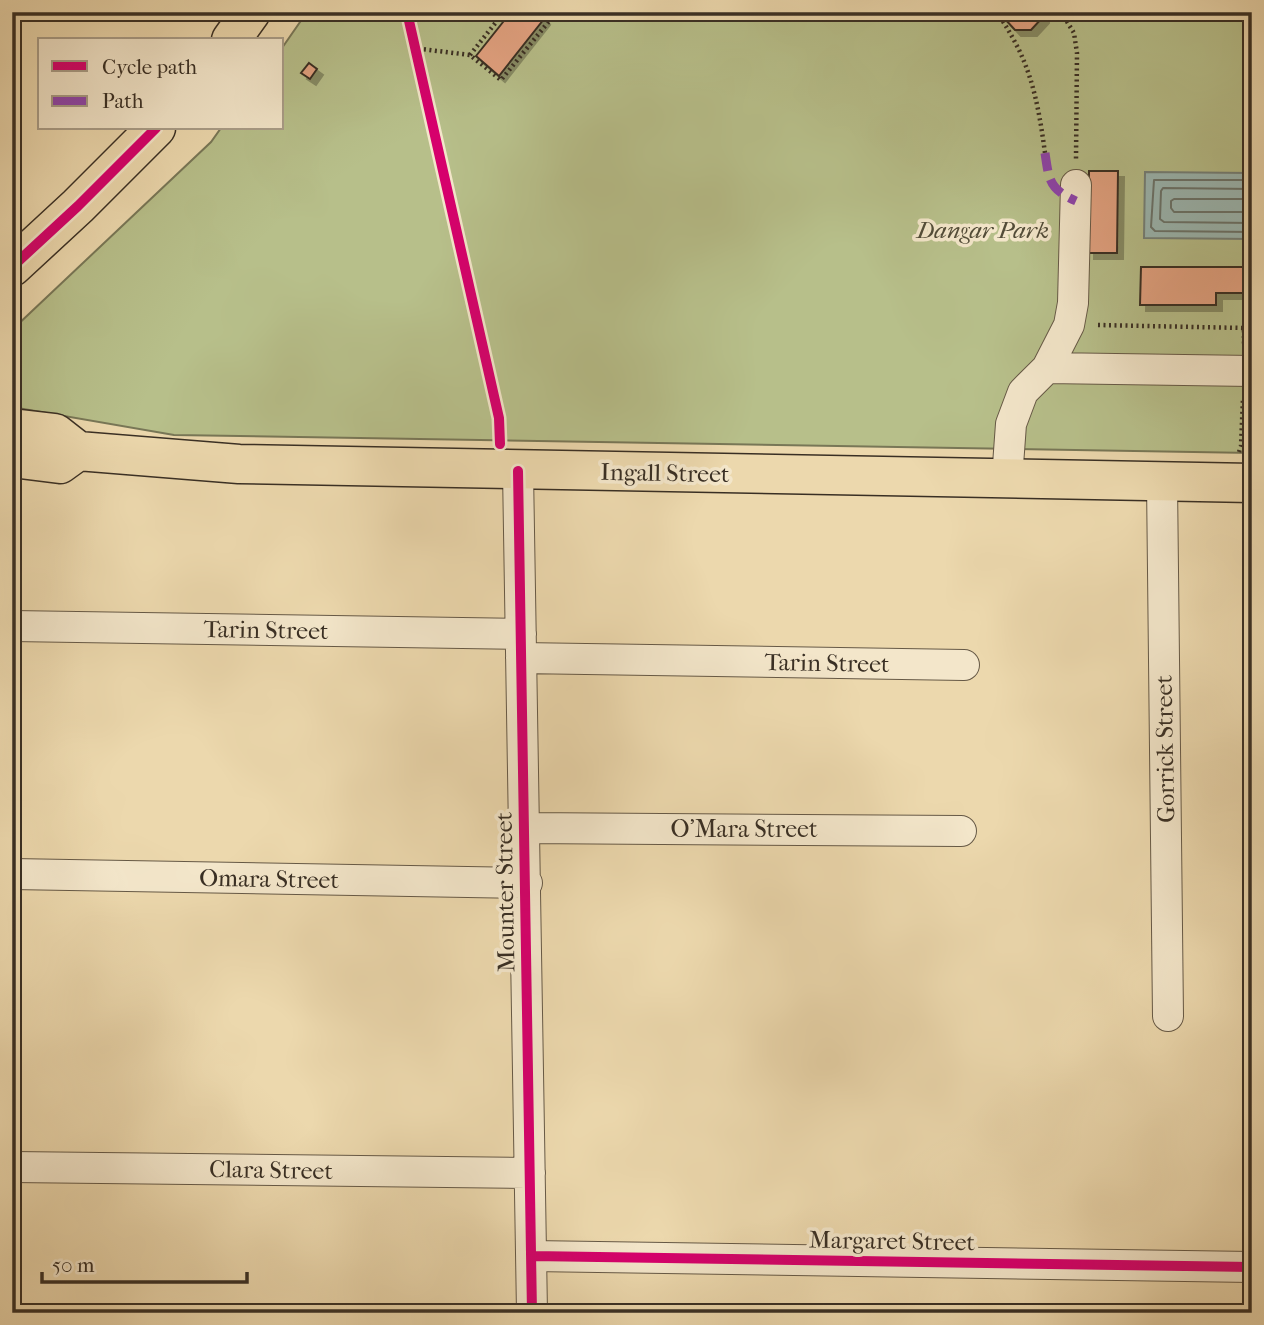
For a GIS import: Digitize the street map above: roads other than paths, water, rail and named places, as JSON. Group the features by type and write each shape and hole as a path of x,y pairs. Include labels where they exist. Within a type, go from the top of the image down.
{"main road":[{"path":"232,38 251,12"},
{"path":"12,267 154,130"},
{"name":"Ingall Street","path":"14,435 60,464 78,451 239,464 1252,483"}],"street":[{"path":"1007,479 1011,424 1023,392 1047,368 1069,325 1073,303 1076,184"},
{"path":"1047,368 1252,371"},
{"name":"Mounter Street","path":"518,471 527,883 532,1313"},
{"name":"Gorrick Street","path":"1162,482 1168,1016"},
{"name":"Tarin Street","path":"12,626 964,665"},
{"name":"O'Mara Street","path":"526,828 961,831"},
{"name":"Omara Street","path":"12,874 527,883"},
{"name":"Clara Street","path":"12,1167 530,1173"},
{"name":"Margaret Street","path":"532,1256 1252,1267"}],"water":[{"path":"1145,172 1252,173 1252,239 1144,238"}],"park label":[{"name":"Dangar Park","path":"983,230"}]}
